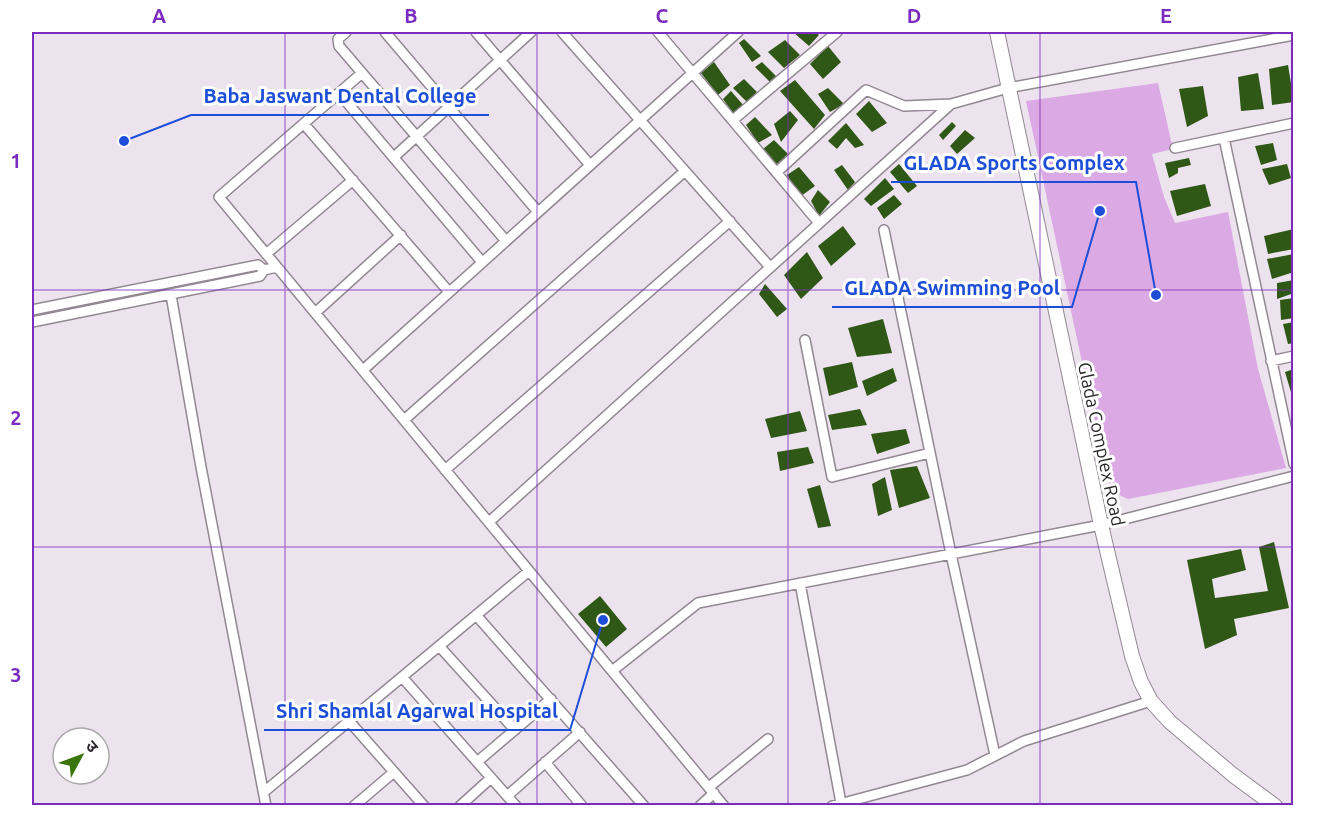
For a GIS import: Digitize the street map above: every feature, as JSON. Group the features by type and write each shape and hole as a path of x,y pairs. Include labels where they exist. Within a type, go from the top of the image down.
{"street":[{"path":"346,32 338,39 339,46 506,241"},
{"path":"385,32 538,212"},
{"path":"476,32 590,165"},
{"path":"394,157 531,32"},
{"path":"562,32 770,267"},
{"path":"658,32 819,223"},
{"path":"363,370 738,32"},
{"path":"733,120 835,32"},
{"name":"Glada Complex Road","path":"997,32 1101,525 1132,656 1141,682 1151,700 1170,722 1275,806"},
{"path":"777,172 866,90 904,106 951,104 1008,87 1293,35"},
{"path":"363,73 219,197 724,806"},
{"path":"339,93 482,262"},
{"path":"489,522 951,104"},
{"path":"1175,148 1293,123"},
{"path":"304,124 449,292"},
{"path":"1224,138 1293,464"},
{"path":"404,420 686,171"},
{"path":"266,254 353,180"},
{"path":"445,470 730,221"},
{"path":"884,230 995,755"},
{"path":"315,313 401,235"},
{"path":"32,310 258,266 264,270 277,267"},
{"path":"32,322 261,276 264,270"},
{"path":"171,295 201,467 266,806"},
{"path":"805,340 832,477 930,453"},
{"path":"1271,361 1293,356"},
{"path":"612,670 698,603 1101,525 1293,476"},
{"path":"264,792 529,571"},
{"path":"800,583 837,804 967,770 1024,741 1151,700"},
{"path":"476,615 645,806"},
{"path":"440,646 515,730"},
{"path":"402,677 516,806"},
{"path":"477,762 551,699"},
{"path":"349,722 424,806"},
{"path":"507,796 580,732"},
{"path":"700,806 711,790 768,739"},
{"path":"545,762 582,806"},
{"path":"354,806 394,772"},
{"path":"460,806 491,778"}],"shaded area":[{"path":"1158,83 1173,149 1152,154 1164,197 1175,223 1228,212 1258,369 1286,468 1128,499 1111,487 1026,101"}],"building":[{"path":"793,32 815,32 819,35 809,46"},
{"path":"744,39 761,56 752,62 739,43"},
{"path":"785,40 800,55 784,68 768,52"},
{"path":"828,46 841,62 823,79 810,64"},
{"path":"714,62 730,85 718,95 701,73"},
{"path":"762,62 776,76 770,82 755,67"},
{"path":"1288,65 1294,102 1272,105 1269,69"},
{"path":"1258,73 1264,109 1241,111 1238,77"},
{"path":"744,79 757,92 747,102 733,88"},
{"path":"795,80 825,115 814,129 780,91"},
{"path":"1203,86 1208,116 1187,127 1179,89"},
{"path":"828,88 844,104 830,112 818,94"},
{"path":"731,91 744,106 733,113 723,99"},
{"path":"869,101 887,123 872,132 856,114"},
{"path":"790,111 798,120 781,142 774,124"},
{"path":"755,117 772,135 758,143 746,125"},
{"path":"952,122 956,126 943,140 939,135"},
{"path":"846,123 864,145 855,148 846,138 837,149 828,141"},
{"path":"965,130 975,138 957,154 950,146"},
{"path":"774,140 788,154 776,165 763,149"},
{"path":"1273,143 1277,160 1261,165 1255,146"},
{"path":"1189,158 1191,165 1178,168 1178,173 1169,178 1165,163"},
{"path":"899,164 917,186 908,193 890,172"},
{"path":"1287,164 1291,178 1269,185 1262,169"},
{"path":"842,165 855,182 848,190 834,170"},
{"path":"799,167 815,186 801,196 787,175"},
{"path":"885,178 894,189 871,206 864,199"},
{"path":"1205,184 1211,206 1177,216 1170,191"},
{"path":"818,190 830,202 819,216 811,201"},
{"path":"894,195 902,204 884,219 877,208"},
{"path":"843,226 856,244 831,266 818,246"},
{"path":"1294,229 1294,249 1268,254 1264,236"},
{"path":"807,252 823,278 801,299 784,275"},
{"path":"1294,254 1294,272 1272,279 1267,259"},
{"path":"1294,280 1294,293 1277,299 1277,283"},
{"path":"765,284 787,309 777,317 759,294"},
{"path":"1294,298 1294,318 1281,320 1280,300"},
{"path":"883,319 892,353 857,357 848,328"},
{"path":"1294,322 1294,343 1288,344 1283,324"},
{"path":"852,362 858,387 829,396 823,368"},
{"path":"893,368 897,381 867,396 862,381"},
{"path":"1294,369 1294,399 1293,399 1285,372"},
{"path":"860,409 867,425 832,430 828,415"},
{"path":"800,411 807,431 771,438 765,419"},
{"path":"906,429 910,443 877,454 871,434"},
{"path":"808,447 814,463 780,471 777,452"},
{"path":"917,466 930,498 899,508 890,470"},
{"path":"885,477 892,510 878,516 872,484"},
{"path":"820,485 831,526 818,528 807,489"},
{"path":"1274,542 1289,608 1234,619 1237,635 1205,649 1187,560 1241,549 1246,570 1212,579 1215,598 1268,591 1259,547"},
{"path":"600,596 627,629 606,647 578,614"}],"place":[{"name":"Baba Jaswant Dental College","path":"124,141"},
{"name":"GLADA Swimming Pool","path":"1100,211"},
{"name":"GLADA Sports Complex","path":"1156,295"},
{"name":"Shri Shamlal Agarwal Hospital","path":"603,620"}]}
